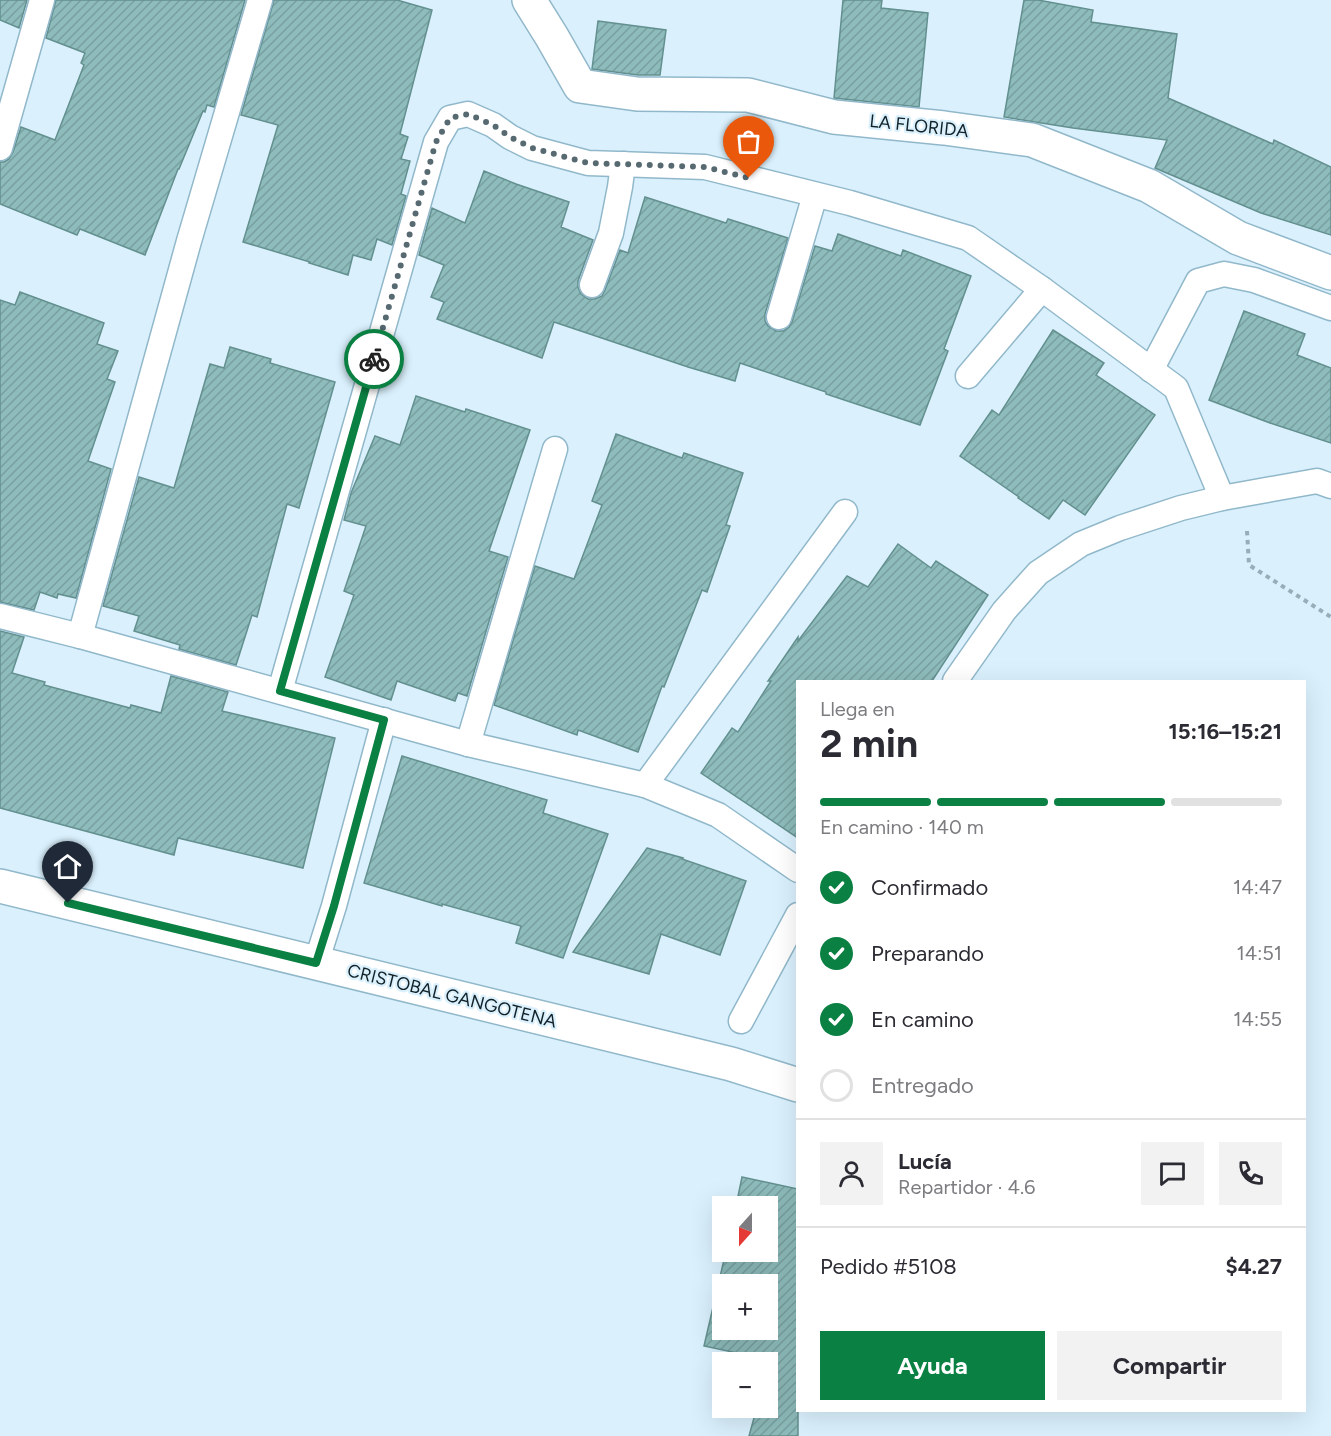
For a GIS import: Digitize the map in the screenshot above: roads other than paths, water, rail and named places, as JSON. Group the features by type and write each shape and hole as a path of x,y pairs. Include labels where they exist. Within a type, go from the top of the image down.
{"street":[{"name":"LA FLORIDA","path":"529,0 580,86 637,94 748,95 834,117 1032,140 1149,186 1238,238 1331,273"},
{"name":"CRISTOBAL GANGOTENA","path":"0,886 731,1064 796,1084"}],"lane":[{"path":"0,148 42,0"},
{"path":"80,636 189,241 260,0"},
{"path":"280,691 436,142 450,118 468,114 493,125 532,148 588,163 705,167 860,206 968,238 1042,289 1176,388 1233,496"},
{"path":"592,285 611,233 622,164"},
{"path":"779,317 815,195"},
{"path":"1151,370 1198,281 1224,273 1254,280 1331,308"},
{"path":"968,376 1042,289"},
{"path":"468,744 555,449"},
{"path":"956,680 1004,611 1038,573 1081,543 1181,508 1233,496 1317,481 1331,486"},
{"path":"645,785 845,512"},
{"path":"0,616 80,636 468,744 645,785 718,815 796,869"},
{"path":"316,963 334,906 384,720"},
{"path":"741,1021 796,919"}]}
